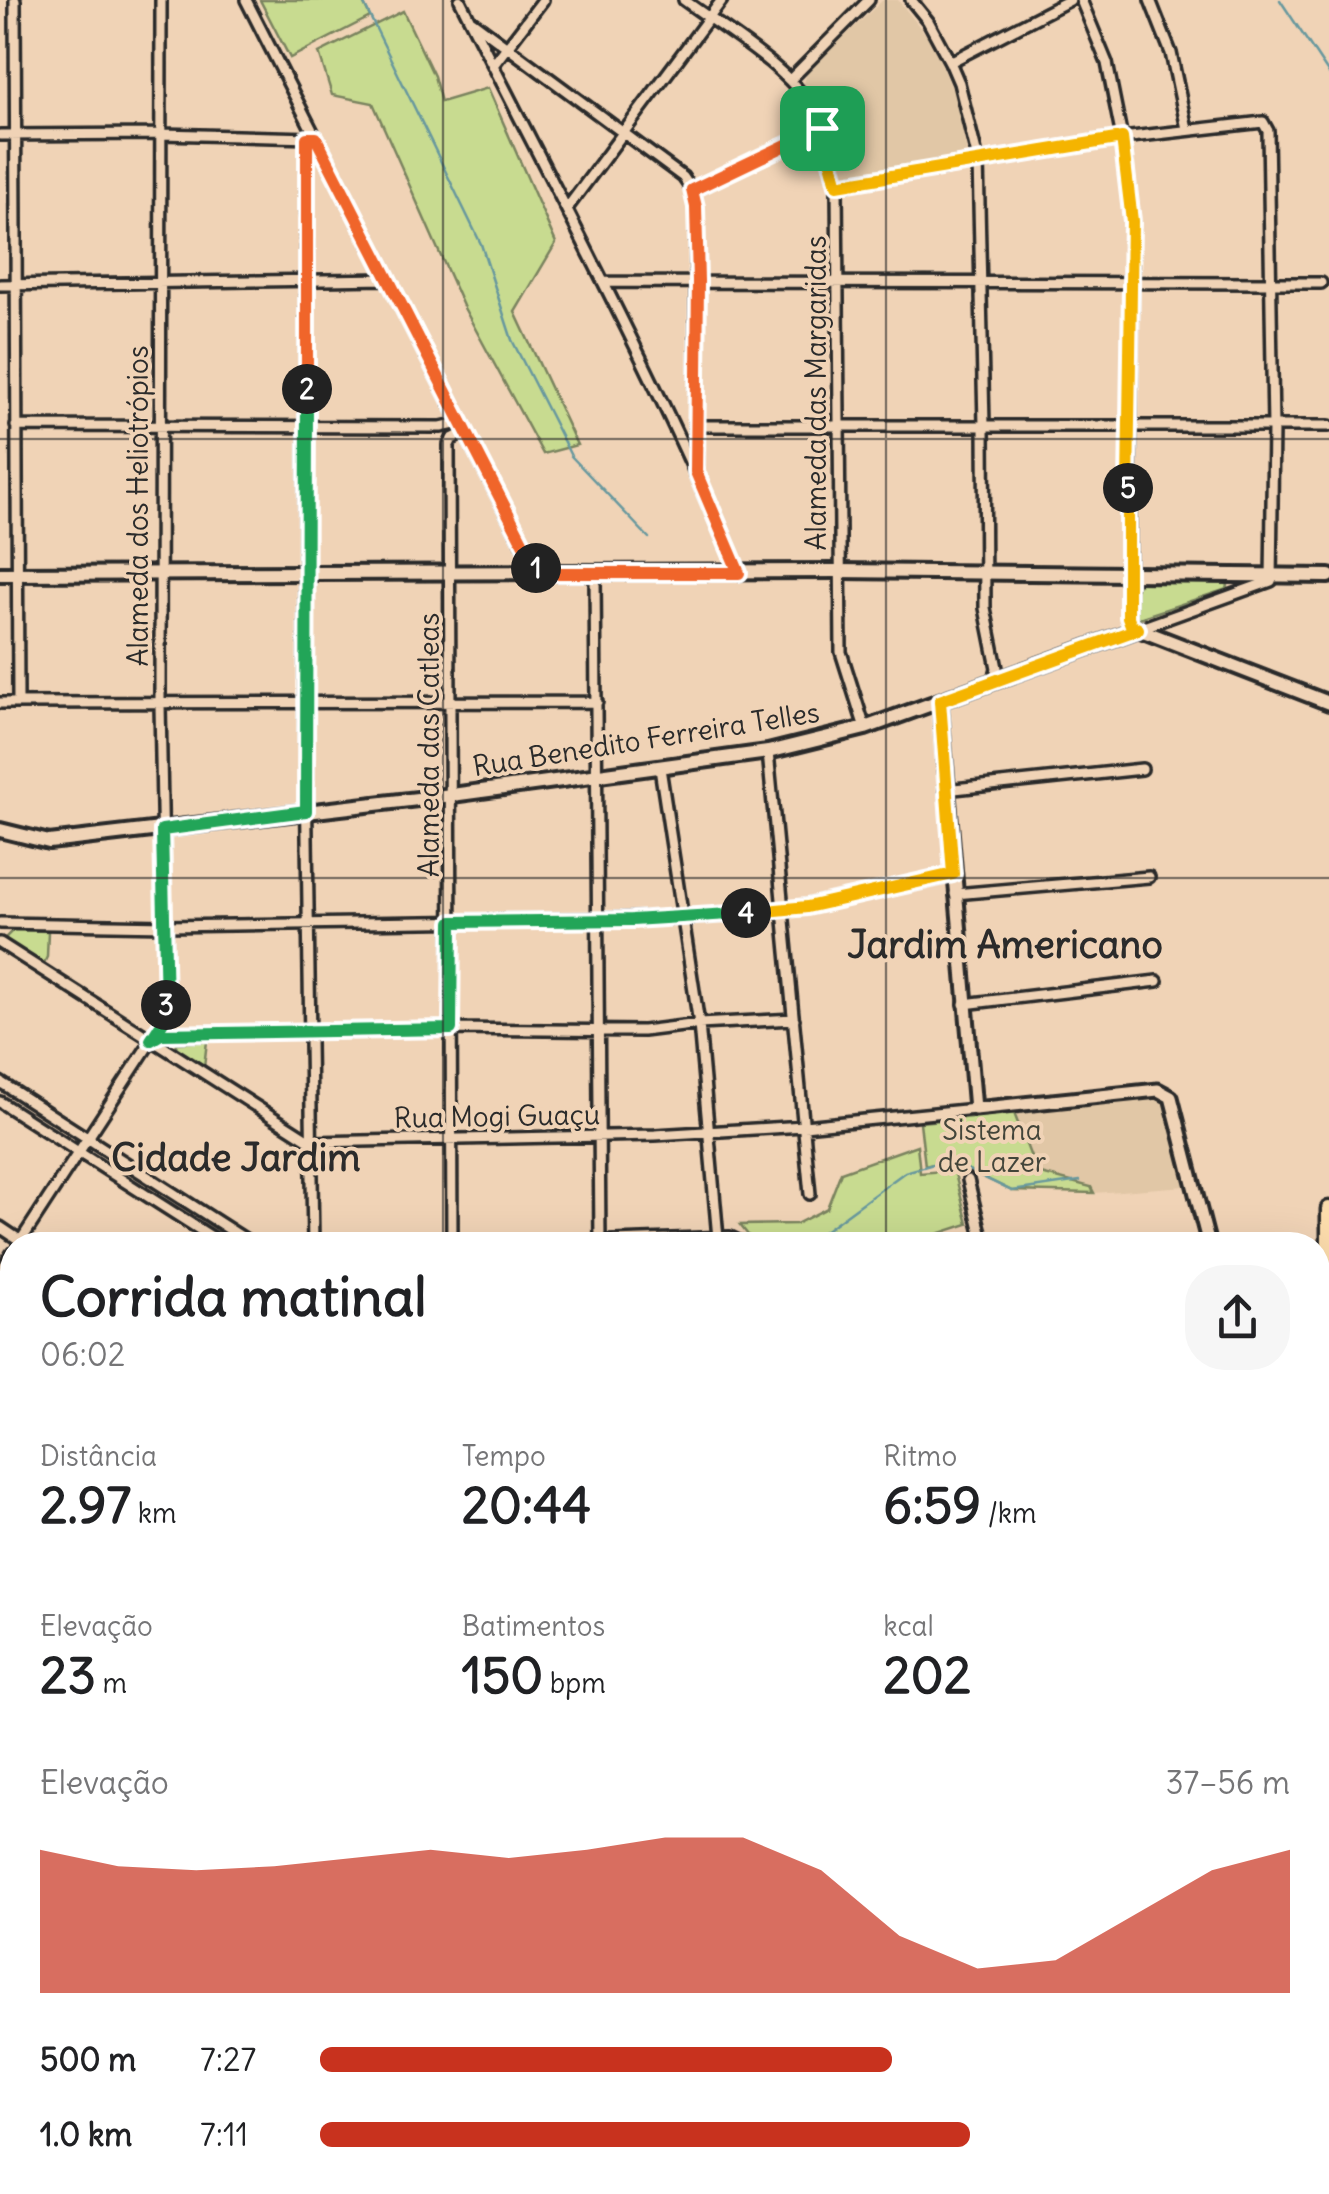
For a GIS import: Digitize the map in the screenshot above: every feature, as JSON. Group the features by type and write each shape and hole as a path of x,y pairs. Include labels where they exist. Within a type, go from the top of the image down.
{"main road":[{"path":"0,574 838,571 1329,576"},
{"path":"1138,629 1329,703"},
{"name":"Rua Benedito Ferreira Telles","path":"0,830 49,842 452,795 768,752 865,728 1138,629"}],"street":[{"path":"15,0 18,704"},
{"name":"Alameda dos Heliotrópios","path":"151,1040 165,1027 166,1011 160,705 161,0"},
{"path":"246,0 464,434 531,562 542,573"},
{"path":"460,0 568,207 696,472 739,573"},
{"path":"494,64 543,0"},
{"name":"Alameda das Margaridas","path":"684,0 790,80 822,128 837,185 838,571 842,652 865,728"},
{"path":"568,207 722,0"},
{"path":"790,80 869,0"},
{"path":"911,0 928,21 950,62 978,160 985,608 997,668 994,680"},
{"path":"950,62 1070,0"},
{"path":"1081,0 1108,62 1132,221 1128,621 1138,629"},
{"path":"1150,0 1171,53 1186,129"},
{"path":"470,19 683,178 692,190 698,281 696,472"},
{"path":"837,185 1122,138 1258,121 1266,124 1274,576"},
{"path":"692,190 822,128"},
{"path":"0,136 161,134 312,138"},
{"path":"312,138 306,282 305,702 313,1232"},
{"path":"0,285 387,279"},
{"path":"603,282 1321,283"},
{"path":"16,426 440,427 459,422"},
{"path":"697,426 1329,426"},
{"path":"440,427 448,432 449,446"},
{"path":"449,446 452,438 464,434"},
{"name":"Alameda das Catleas","path":"449,446 452,1232"},
{"path":"684,448 696,446"},
{"path":"595,574 600,1232"},
{"name":"Rua Benedito Ferreira Telles","path":"1138,629 1269,583 1274,576"},
{"path":"940,701 954,894 976,1109 1158,1090 1171,1097 1206,1232"},
{"path":"0,703 597,702"},
{"path":"768,752 810,1194"},
{"path":"660,768 699,1024 718,1232"},
{"path":"945,790 1142,769"},
{"path":"0,923 166,926 683,918 784,911 953,874"},
{"path":"954,894 1149,877"},
{"path":"2,943 312,1142"},
{"path":"964,1004 1157,981"},
{"name":"Alameda dos Heliotrópios","path":"29,1232 166,1011"},
{"path":"161,1034 451,1029 643,1031 794,1020"},
{"path":"0,1082 234,1232"},
{"path":"0,1102 204,1232"},
{"name":"Rua Mogi Guaçu","path":"312,1142 598,1136 804,1126 976,1109"},
{"path":"968,1180 981,1232"}],"shaded area":[{"path":"883,0 898,0 932,42 955,96 967,153 846,177 825,109 804,84 807,72"},
{"path":"1158,1098 1165,1104 1185,1186 1094,1193 1037,1173 1014,1113"}],"green space":[{"path":"260,0 362,0 370,17 290,58"},
{"path":"403,11 434,76 441,102 488,88 556,243 515,312 577,445 543,454 463,306 373,103 332,95 319,53"},
{"path":"1141,582 1228,585 1227,589 1139,618 1133,614 1133,588"},
{"path":"13,930 48,931 44,963 9,943 5,938"},
{"path":"207,1041 204,1067 175,1051 177,1043"},
{"name":"Sistema de Lazer","path":"1014,1113 1037,1173 1091,1187 1094,1193 1012,1191 948,1160 925,1166 920,1122"},
{"path":"917,1145 920,1173 954,1170 968,1224 943,1232 746,1232 740,1225 796,1224 827,1208 841,1172"}],"waterway":[{"path":"362,0 481,244 512,340 571,456 649,538"},
{"path":"1280,0 1329,74"},
{"path":"823,1232 905,1172 948,1160 1012,1191 1080,1181"}],"district":[{"name":"Jardim Americano","path":"1005,944"},
{"name":"Cidade Jardim","path":"236,1157"}],"route":[{"path":"822,128 837,185 1122,138 1132,221 1128,617 1138,629 940,701 953,874 784,911 632,920 452,922 451,1029 161,1034 151,1040 166,1011 162,830 306,811 307,138 316,138 536,568 542,573 739,573 696,472 698,281 692,190 822,128"}]}
